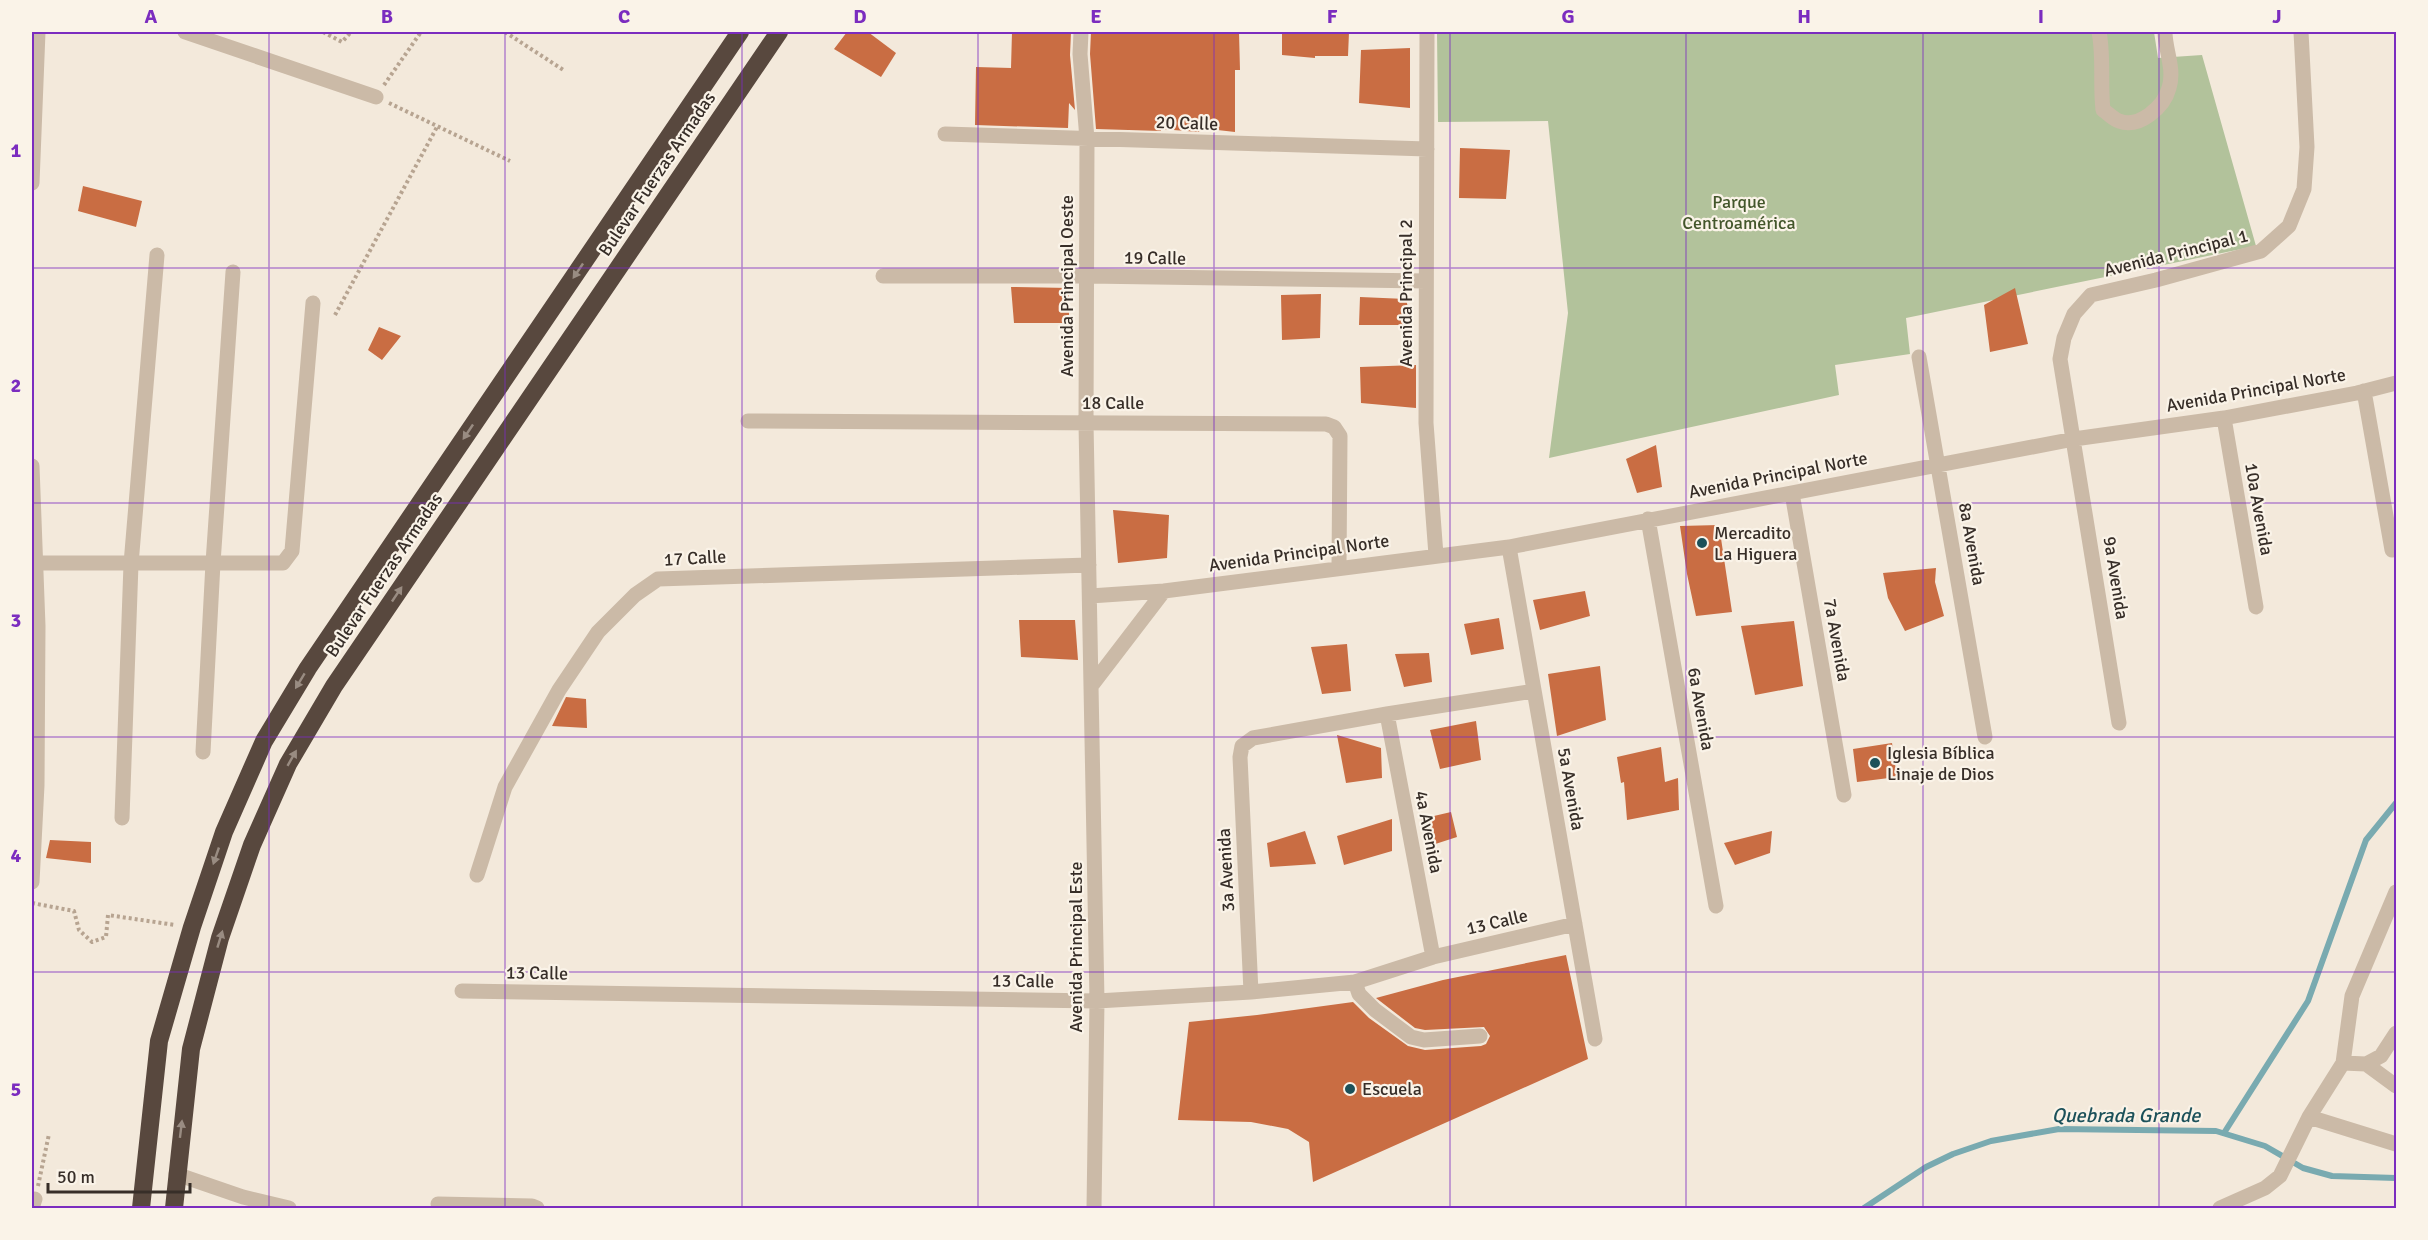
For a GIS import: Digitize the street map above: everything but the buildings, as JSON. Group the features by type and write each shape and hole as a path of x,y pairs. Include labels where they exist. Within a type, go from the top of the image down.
{"highway":[{"name":"Bulevar Fuerzas Armadas","path":"141,1209 159,1041 192,927 224,832 264,741 308,668 740,32"},
{"name":"Bulevar Fuerzas Armadas","path":"174,1209 191,1049 220,938 252,845 288,764 334,686 779,32"}],"street":[{"path":"32,183 38,32"},
{"path":"184,32 375,97"},
{"name":"Avenida Principal Oeste","path":"1081,32 1080,54 1087,139 1086,423 1092,685"},
{"name":"Avenida Principal 2","path":"1427,32 1425,423 1436,555"},
{"path":"2099,32 2103,110 2119,121 2138,122 2160,104 2169,88 2171,67 2164,32"},
{"name":"Avenida Principal 1","path":"2074,439 2060,359 2064,338 2074,314 2091,294 2167,277 2262,251 2289,226 2304,189 2306,158 2301,32"},
{"name":"20 Calle","path":"945,134 1427,149"},
{"path":"122,818 130,564 157,255"},
{"path":"203,752 213,563 233,272"},
{"name":"19 Calle","path":"883,276 1088,276 1426,281"},
{"path":"35,563 283,563 292,551 313,303"},
{"name":"8a Avenida","path":"1919,357 1985,737"},
{"name":"Avenida Principal Norte","path":"1090,596 1164,591 1509,546 2074,439 2224,418 2397,383"},
{"path":"2364,391 2392,550"},
{"name":"10a Avenida","path":"2224,418 2256,607"},
{"name":"18 Calle","path":"748,421 1326,424 1334,427 1340,436 1339,567"},
{"name":"9a Avenida","path":"2074,439 2119,723"},
{"path":"32,466 35,563 32,882"},
{"name":"7a Avenida","path":"1792,493 1844,795"},
{"name":"6a Avenida","path":"1648,519 1716,906"},
{"name":"5a Avenida","path":"1509,546 1595,1039"},
{"name":"17 Calle","path":"477,875 504,787 559,690 598,632 635,595 658,579 1089,565"},
{"path":"1092,685 1164,591"},
{"name":"Avenida Principal Este","path":"1092,685 1097,1001 1094,1209"},
{"path":"1387,714 1534,691"},
{"name":"3a Avenida","path":"1251,992 1240,757 1242,746 1253,738 1387,714"},
{"name":"4a Avenida","path":"1387,714 1433,957"},
{"path":"2220,1209 2265,1188 2280,1176 2309,1117 2343,1063 2352,996 2397,892"},
{"name":"13 Calle","path":"462,991 1097,1001 1251,992 1355,982 1433,957 1575,924"},
{"path":"1355,982 1359,994 1375,1010 1411,1036 1424,1040 1480,1036"},
{"path":"2343,1063 2366,1064 2381,1056 2397,1033"},
{"path":"2366,1064 2397,1086"},
{"path":"2309,1117 2397,1144"},
{"path":"176,1174 243,1197 288,1209"},
{"path":"438,1204 532,1206 537,1209"}],"path":[{"path":"323,32 342,42 351,32"},
{"path":"421,32 375,97 510,161"},
{"path":"505,32 565,71"},
{"path":"336,315 437,127"},
{"path":"32,903 74,911 79,930 92,942 106,937 108,915 192,927"},
{"path":"34,1204 50,1134"}],"green space":[{"name":"Parque Centroamérica","path":"1437,32 2154,32 2158,58 2202,55 2256,246 1906,318 1910,354 1835,365 1839,395 1549,458 1568,313 1548,121 1438,122"}],"waterway":[{"path":"2224,1133 2308,1001 2366,840 2396,803"},
{"name":"Quebrada Grande","path":"1864,1208 1926,1167 1953,1154 1991,1141 2059,1129 2216,1131 2265,1146 2303,1168 2332,1176 2396,1178"}],"place":[{"name":"Mercadito La Higuera","path":"1702,543"},
{"name":"Iglesia Bíblica Linaje de Dios","path":"1875,763"},
{"name":"Escuela","path":"1350,1089"}]}
